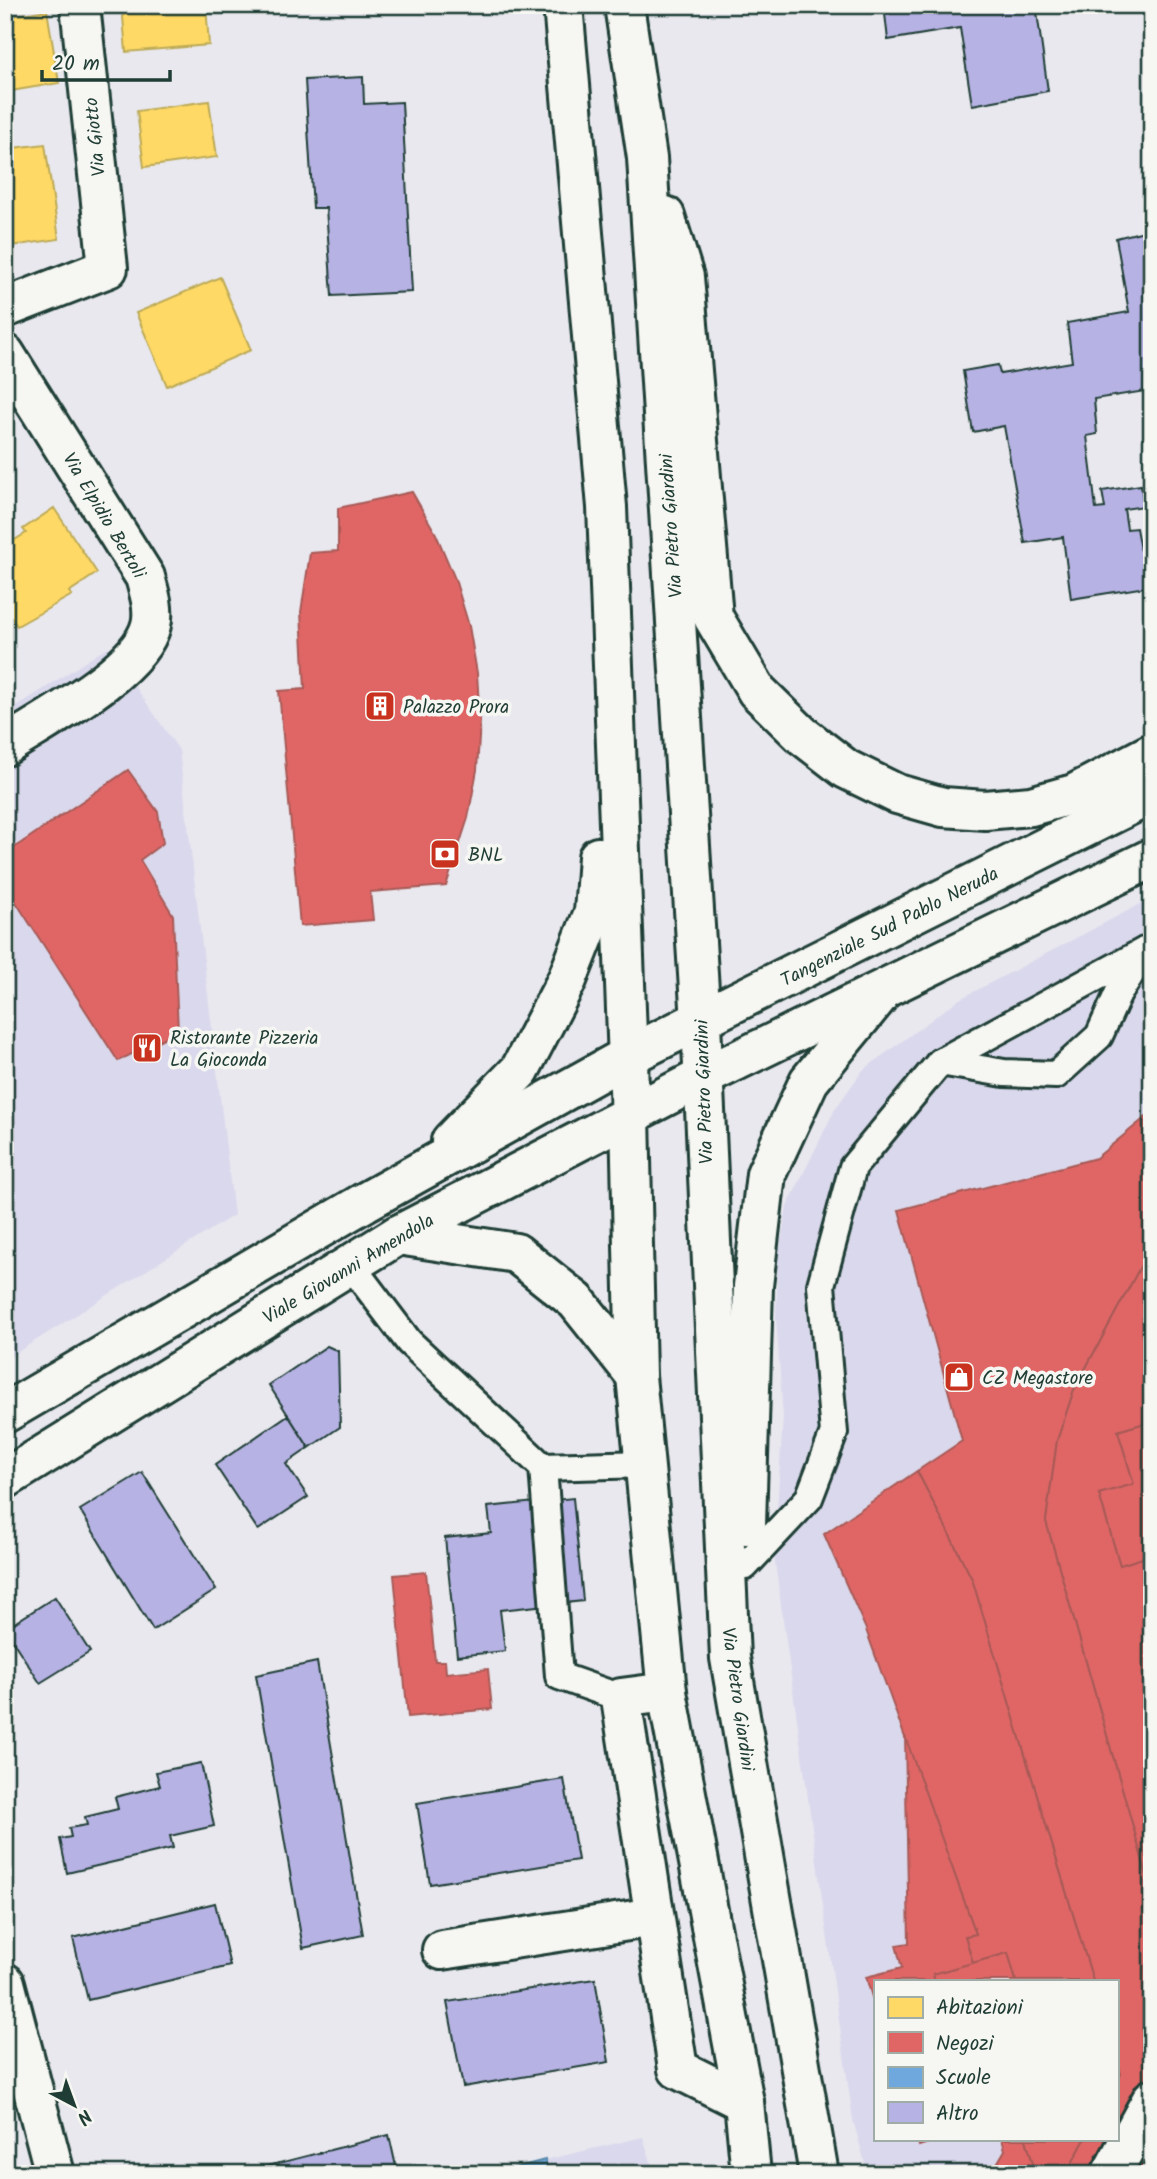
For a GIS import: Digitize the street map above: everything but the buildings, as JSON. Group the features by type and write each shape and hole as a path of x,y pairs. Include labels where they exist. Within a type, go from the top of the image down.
{"main road":[{"name":"Via Giotto","path":"5,308 108,268 80,5"},
{"path":"564,5 607,507 630,1115 636,1376 667,1692 744,2102 751,2174"},
{"name":"Via Pietro Giardini","path":"624,5 647,158 701,1021 701,1078 730,1658 819,2174"},
{"path":"647,158 684,277 713,617 757,691 802,735 846,769 897,794 943,807 985,810 1031,806 1074,794 1152,752"},
{"name":"Via Elpidio Bertoli","path":"5,354 145,577 152,601 152,624 140,649 121,670 5,746"},
{"path":"412,1177 466,1128 520,1070 567,980 594,912 604,789 592,647 607,507"},
{"name":"Tangenziale Sud Pablo Neruda","path":"626,1057 1152,794"},
{"path":"701,1078 1152,858"},
{"path":"730,1658 745,1566 753,1286 766,1174 808,1081 886,987"},
{"path":"5,1413 412,1177 626,1057"},
{"name":"Viale Giovanni Amendola","path":"5,1479 398,1236 701,1078"},
{"path":"398,1236 516,1253 576,1301 636,1376"},
{"path":"667,1692 621,1698 677,2069 744,2102"},
{"path":"442,1950 654,1917"},
{"path":"5,1983 10,2024 55,2174"},
{"path":"1111,2174 1152,2099"}],"lane":[{"path":"940,1062 1004,1073 1056,1075 1099,1036 1118,994 1149,948"},
{"path":"745,1566 809,1498 834,1433 821,1285 853,1167 940,1062 1149,948"},
{"path":"350,1264 410,1342 543,1467 559,1676 621,1698"},
{"path":"543,1467 645,1464"}],"shaded area":[{"path":"108,647 179,750 234,1215 5,1360 5,714"},
{"path":"1152,898 1152,2174 868,2174 853,2120 774,1555 783,1417 776,1318 778,1256 787,1207 835,1109 863,1070 958,1000"},
{"path":"643,2137 655,2174 491,2174 545,2160"}],"place":[{"name":"Palazzo Prora","path":"380,706"},
{"name":"BNL","path":"445,854"},
{"name":"Ristorante Pizzeria La Gioconda","path":"147,1048"},
{"name":"CZ Megastore","path":"959,1377"}]}
